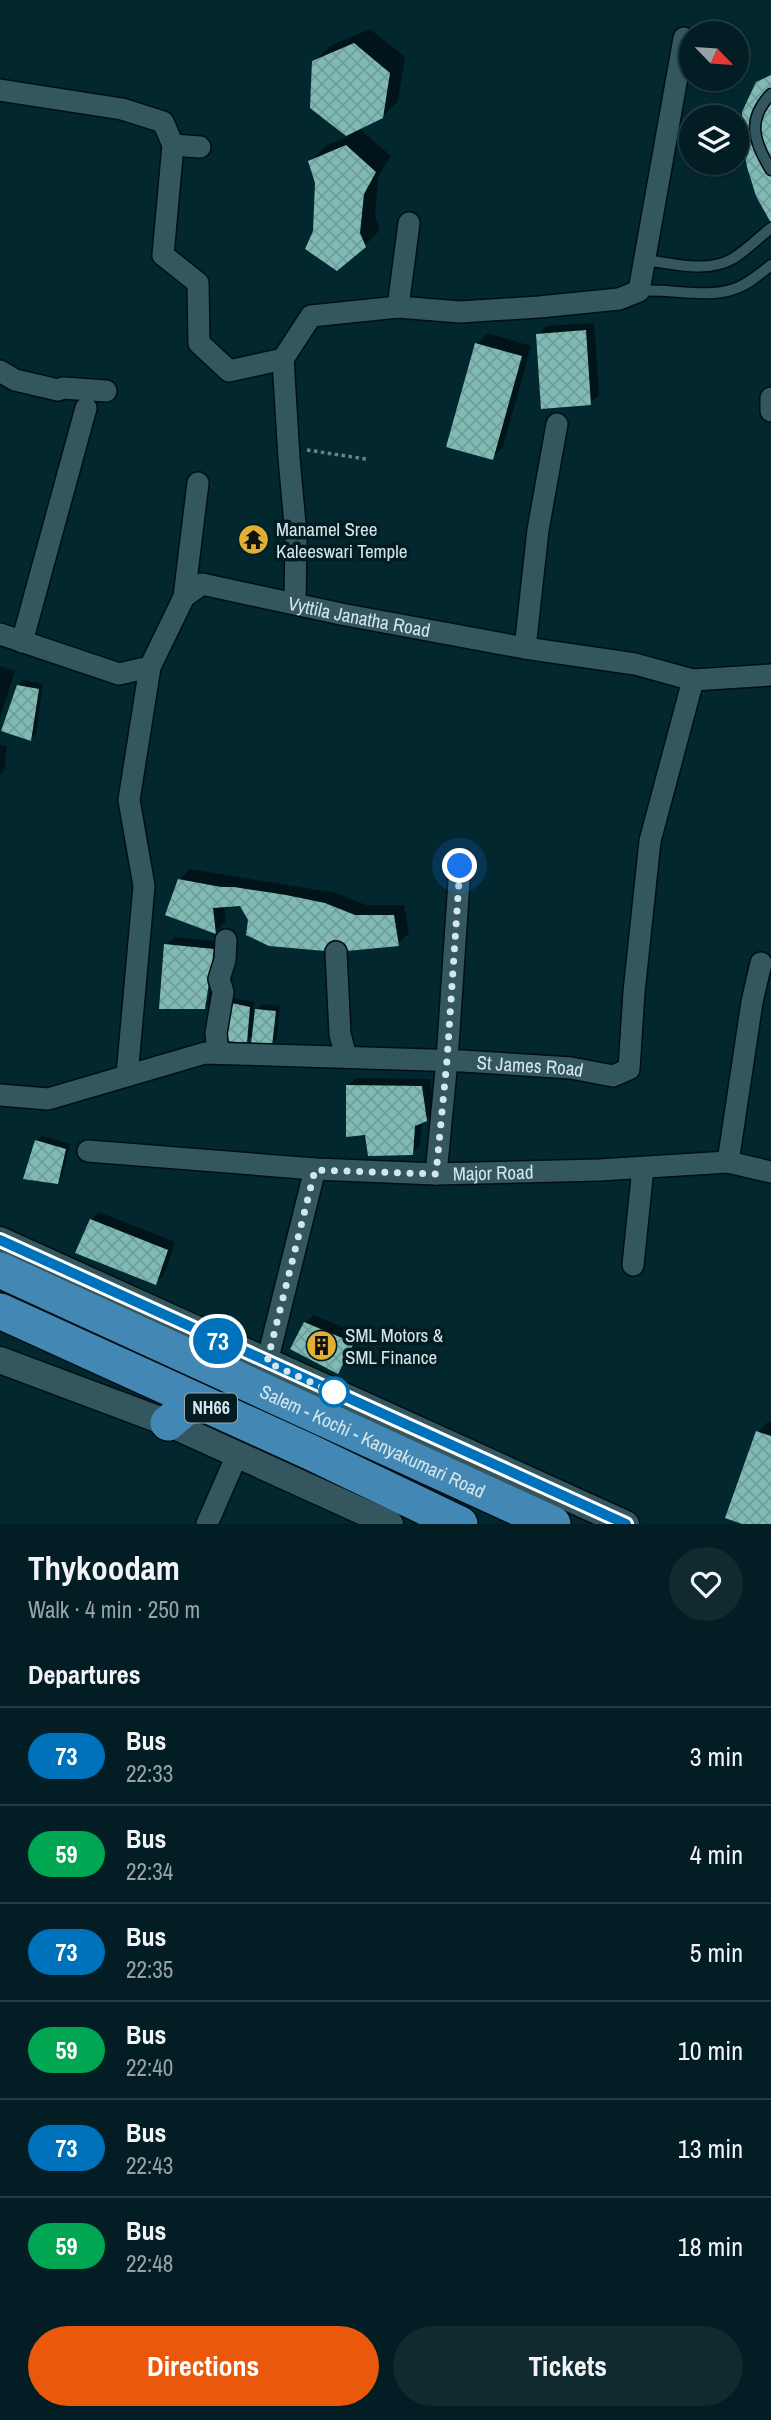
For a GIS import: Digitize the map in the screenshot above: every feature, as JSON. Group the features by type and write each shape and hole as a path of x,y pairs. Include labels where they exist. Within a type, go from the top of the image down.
{"highway":[{"name":"Salem - Kochi - Kanyakumari Road","path":"0,1270 207,1351 367,1439 553,1524"},
{"name":"Salem - Kochi - Kanyakumari Road","path":"0,1311 460,1524"},
{"path":"168,1423 195,1400"},
{"path":"351,1473 367,1439"},
{"path":"421,1507 438,1472"}],"street":[{"path":"295,604 296,535 283,359 311,316 398,307 460,312 619,299 639,291 679,67"},
{"path":"0,90 122,108 163,122 173,145 163,255 198,282 199,343 229,371 283,359"},
{"path":"173,145 200,147"},
{"path":"398,307 409,223"},
{"path":"0,371 15,380 58,390 63,388 106,391"},
{"path":"771,398 771,411"},
{"path":"22,642 86,408"},
{"path":"524,648 538,530 557,424"},
{"path":"127,1076 144,886 129,800 150,667 184,597 198,483"},
{"name":"Vyttila Janatha Road","path":"184,597 202,584 524,648 635,664 693,680 771,675"},
{"path":"0,634 119,674 150,667"},
{"name":"St James Road","path":"0,1095 48,1098 205,1052 447,1060 571,1068 614,1076 629,1069 650,841 693,680"},
{"path":"436,1174 447,1060 460,866"},
{"path":"218,1053 216,1033 223,992 219,979 225,960 226,940"},
{"path":"336,952 340,1034 346,1057"},
{"path":"729,1162 752,1002 761,963"},
{"name":"Major Road","path":"88,1151 315,1170 436,1174 643,1168 729,1162 771,1172"},
{"path":"633,1265 643,1168"},
{"path":"267,1362 315,1170"},
{"path":"0,1240 207,1351 267,1362 626,1524"},
{"path":"0,1360 168,1423 390,1524"},
{"path":"207,1524 237,1455"}],"lane":[{"path":"771,94 758,109 754,135 771,170"},
{"path":"646,260 708,267 746,250 771,228"},
{"path":"639,291 659,289 723,292 749,282 771,265"}],"path":[{"path":"288,448 366,458"}],"building":[{"path":"354,43 390,73 383,118 346,136 310,108 312,61"},
{"path":"771,75 771,223 756,196 749,173 749,105 745,105 756,82"},
{"path":"346,145 376,172 364,194 360,233 366,247 337,271 305,249 313,231 315,183 308,161"},
{"path":"586,330 591,405 541,409 536,334"},
{"path":"475,343 522,356 493,460 446,447"},
{"path":"17,685 39,689 31,741 1,731"},
{"path":"178,879 286,895 325,903 355,915 394,915 399,946 336,952 269,946 246,935 248,920 240,906 213,908 216,934 165,915"},
{"path":"164,944 214,949 205,1009 159,1009"},
{"path":"227,1002 250,1007 247,1043 225,1041"},
{"path":"255,1009 276,1011 272,1046 251,1044"},
{"path":"346,1085 422,1086 427,1121 415,1126 413,1155 368,1156 365,1135 346,1137"},
{"path":"35,1140 66,1149 58,1184 23,1179"},
{"path":"90,1219 168,1250 156,1285 75,1253"},
{"name":"SML Motors & SML Finance","path":"304,1322 354,1343 338,1374 290,1349"},
{"path":"756,1431 771,1436 771,1524 742,1524 725,1518"}],"bus line":[{"name":"73","path":"0,1240 626,1524"}],"place":[{"name":"Manamel Sree Kaleeswari Temple","path":"253,540"},
{"name":"SML Motors & SML Finance","path":"322,1346"}],"route":[{"path":"334,1392 339,1395 267,1362 315,1170 436,1174 447,1060 460,866"}]}
